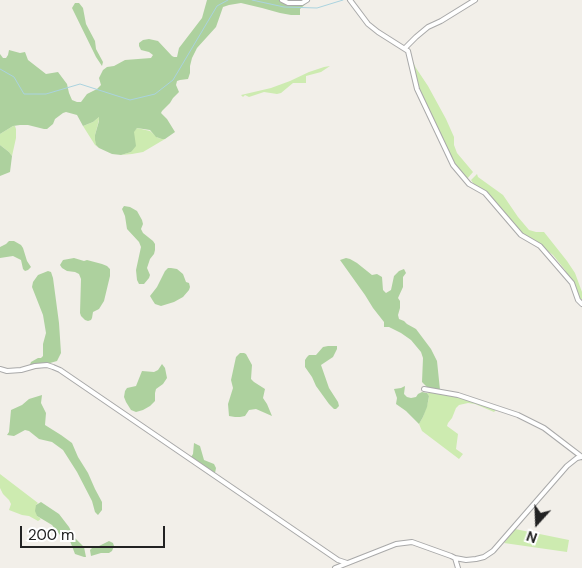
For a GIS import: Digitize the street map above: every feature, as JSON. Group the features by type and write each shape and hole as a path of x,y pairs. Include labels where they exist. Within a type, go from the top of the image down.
{"street":[{"path":"282,0 302,3 307,0"},
{"path":"405,48 428,27 475,0"},
{"path":"350,1 368,24 408,51 417,89 453,165 469,184 485,193 521,236 540,246 572,283 578,300 582,304"},
{"path":"0,369 7,371 35,366 53,366 338,560 347,563"},
{"path":"424,389 458,395 518,415 544,428 582,457"},
{"path":"335,568 396,544 412,542 455,558 466,560 484,557 493,551 567,466 577,458 582,457"},
{"path":"455,558 458,568"}],"green space":[{"path":"207,0 310,0 300,9 300,15 280,13 241,3 223,7 216,27 197,48 192,58 188,79 177,81 176,85 179,92 161,113 175,132 165,139 156,137 150,130 137,128 134,132 136,146 131,152 121,155 112,154 96,145 95,135 99,117 83,126 77,115 66,112 55,119 53,124 47,129 20,125 13,126 0,134 0,54 3,58 6,58 9,50 20,53 25,52 28,60 46,74 58,72 67,84 72,100 81,102 87,94 101,85 99,78 107,67 114,66 125,60 151,58 153,55 141,50 139,46 139,43 143,40 158,41 172,56 177,57 179,48 202,18"},
{"path":"75,3 79,3 83,8 86,24 103,62 102,66 72,8"},
{"path":"411,58 446,119 454,137 457,153 473,172 467,179 452,162 419,92"},
{"path":"330,66 321,72 306,76 306,83 293,83 281,93 264,92 249,97 241,95 271,88 309,72"},
{"path":"100,116 95,135 96,145 99,148 95,145 83,126 93,122"},
{"path":"13,126 16,129 16,138 12,156 0,145 0,134"},
{"path":"137,128 150,131 158,138 165,139 143,152 121,155 131,152 134,131"},
{"path":"0,145 12,156 10,172 0,176"},
{"path":"477,174 478,177 503,195 529,230 544,232 575,273 582,292 582,302 565,270 553,255 517,229 496,203 473,183 471,180"},
{"path":"124,206 137,211 142,220 141,229 143,233 155,244 154,254 147,268 150,275 144,284 139,284 136,270 141,247 127,229 122,209"},
{"path":"9,241 14,241 23,248 31,267 28,270 25,271 21,260 13,256 0,258 0,247"},
{"path":"74,258 102,264 110,269 104,301 99,309 93,312 91,320 88,321 80,313 81,279 79,274 67,271 60,265 63,260"},
{"path":"346,258 357,263 372,275 377,274 382,277 383,290 386,293 391,290 394,276 404,269 406,273 403,277 403,287 398,298 400,301 399,319 416,329 431,349 437,361 440,390 428,388 422,382 423,358 421,352 411,340 401,333 389,327 384,327 384,322 340,260"},
{"path":"168,268 177,269 183,274 190,287 183,297 161,306 155,304 150,296"},
{"path":"48,271 51,272 53,278 61,353 57,361 41,368 31,369 29,367 31,362 43,356 43,344 46,333 43,315 32,287 38,275"},
{"path":"337,346 337,349 333,357 321,365 329,388 338,402 339,406 336,409 329,404 305,367 305,360 309,355 316,355 323,347"},
{"path":"240,353 246,354 252,365 251,379 265,389 263,398 272,416 256,409 249,410 245,416 229,416 228,404 233,388 231,380 236,357"},
{"path":"162,364 167,378 156,389 155,401 143,410 136,412 131,410 124,397 127,388 136,386 142,371 154,372"},
{"path":"405,386 404,394 407,397 416,397 422,392 427,393 429,396 427,407 419,424 396,404 397,398 394,389"},
{"path":"427,393 455,396 496,410 494,412 468,403 459,405 456,408 447,426 458,434 456,449 463,454 459,459 422,431 419,424 428,402 429,396"},
{"path":"42,395 41,403 46,413 45,425 72,443 102,502 102,510 98,515 77,472 63,450 52,442 39,439 29,431 25,430 14,436 7,435 9,432 11,410 29,399"},
{"path":"194,443 200,446 204,460 214,464 216,468 215,473 191,457"},
{"path":"0,474 38,503 36,505 37,516 41,519 38,521 9,510 11,504 0,488"},
{"path":"41,502 59,514 74,537 84,547 86,557 75,554 67,538 60,535 52,525 37,516 35,511 36,505"},
{"path":"515,529 569,540 567,552 504,543"},
{"path":"109,541 114,546 112,551 91,556 90,550 92,548"}],"waterway":[{"path":"0,69 14,77 24,94 46,94 80,84 130,100 155,94 173,80 217,6 228,0"},
{"path":"252,0 284,7 317,8 343,0"}]}
